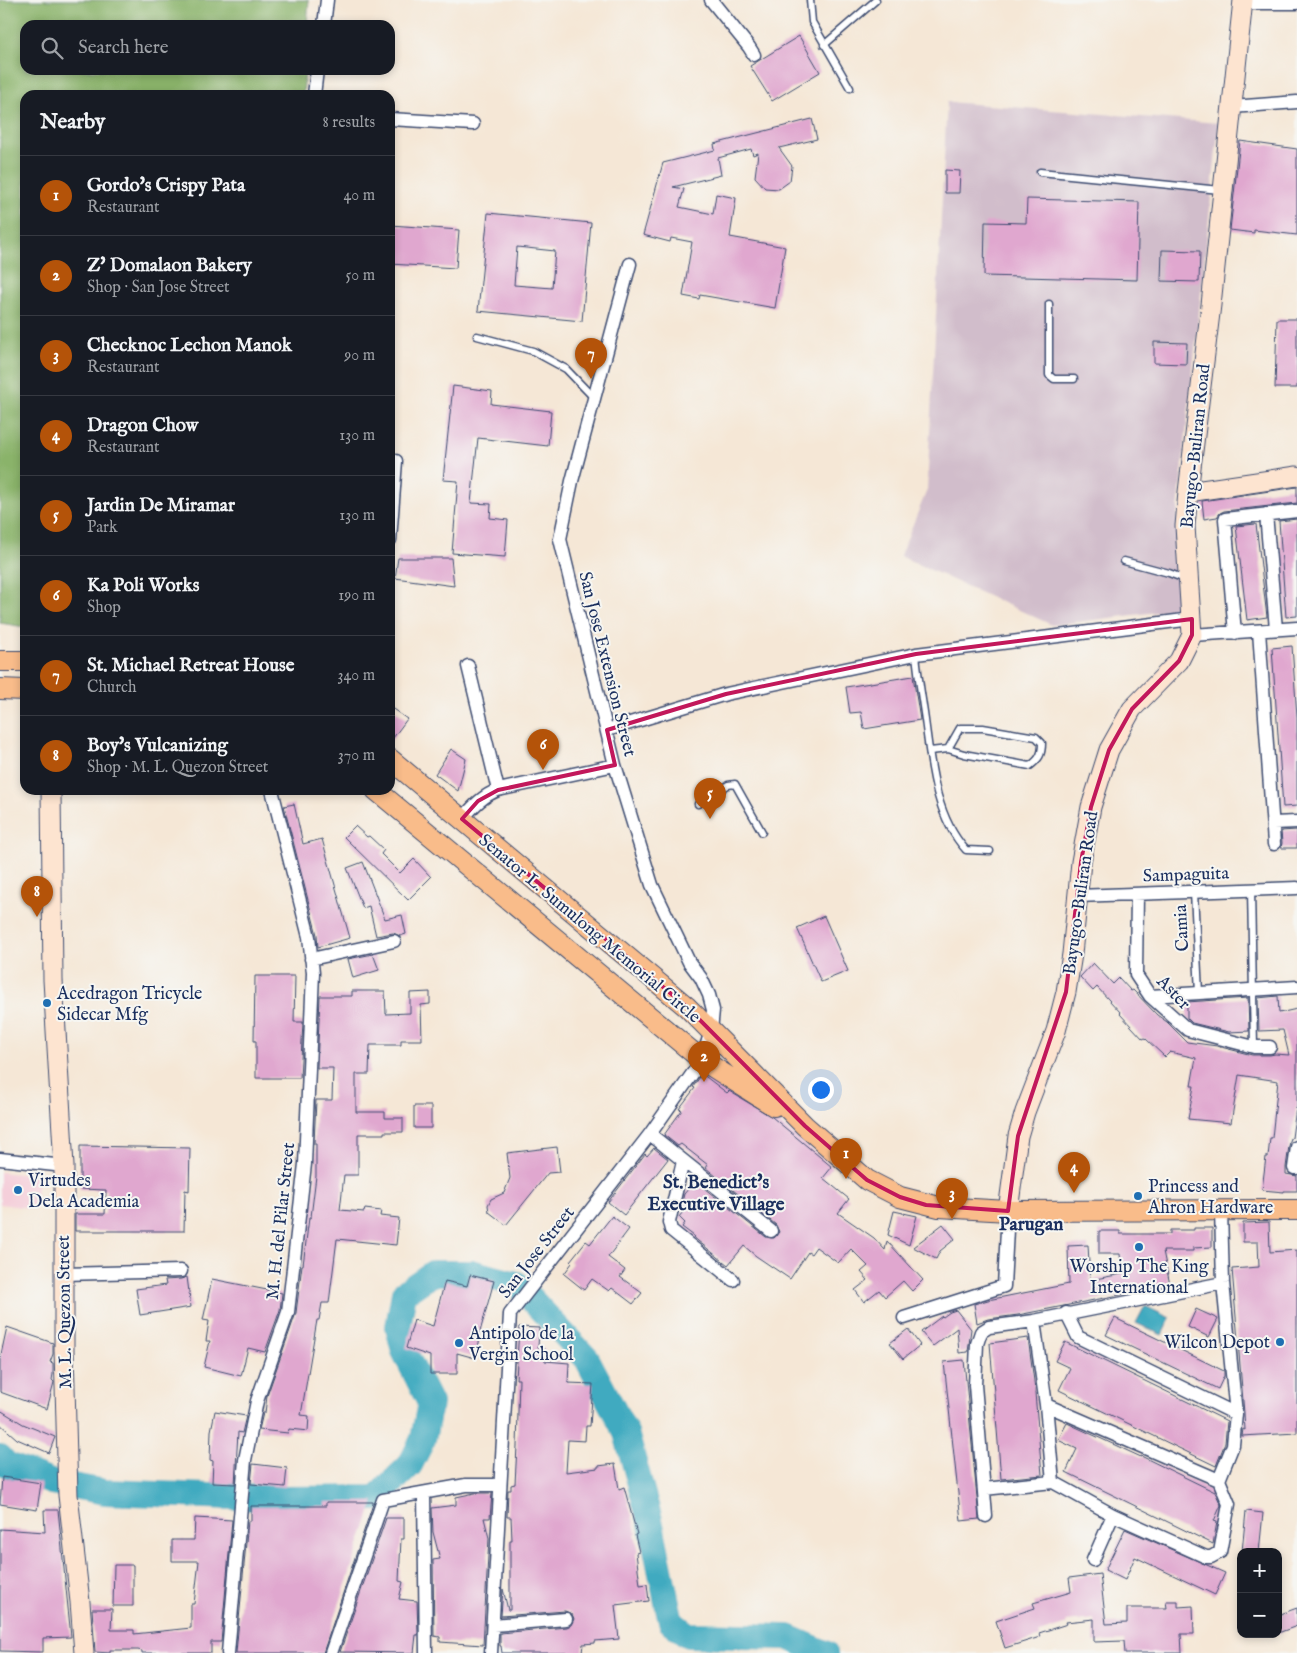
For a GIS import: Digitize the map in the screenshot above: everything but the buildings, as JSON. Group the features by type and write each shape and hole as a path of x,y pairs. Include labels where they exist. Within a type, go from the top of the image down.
{"main road":[{"path":"0,660 20,661"},
{"path":"0,689 20,690"},
{"name":"Senator L. Sumulong Memorial Circle","path":"395,763 688,1007 805,1126 867,1180 900,1197 939,1207 1008,1211 1297,1210"},
{"name":"Senator L. Sumulong Memorial Circle","path":"382,795 702,1060 805,1126"}],"street":[{"path":"325,20 327,0"},
{"path":"711,0 754,55"},
{"path":"1243,2 1297,3"},
{"name":"Bayugo-Buliran Road","path":"1008,1211 1018,1136 1025,1112 1056,1031 1066,992 1072,954 1081,862 1091,807 1109,750 1132,709 1179,661 1192,627 1185,526 1211,305 1243,2"},
{"path":"315,90 316,75"},
{"path":"1232,107 1297,102"},
{"path":"395,119 472,124"},
{"name":"San Jose Extension Street","path":"630,264 572,481 560,538 615,765 652,885 689,962 701,978 710,995 714,1010 711,1031 702,1060"},
{"path":"395,474 396,461"},
{"path":"1188,492 1297,476"},
{"path":"1235,633 1225,519 1297,511"},
{"path":"1266,514 1276,629"},
{"path":"607,730 726,694 916,654 1192,627 1235,633 1297,628"},
{"path":"1259,631 1274,844"},
{"path":"468,666 498,790"},
{"path":"462,819 482,797 498,790 615,765"},
{"name":"M. L. Quezon Street","path":"51,795 53,980 64,1166 67,1474 84,1653"},
{"name":"M. H. del Pilar Street","path":"228,1653 244,1460 257,1401 288,1312 305,1164 313,973 309,937 273,795"},
{"path":"1273,823 1297,822"},
{"name":"Sampaguita","path":"1077,896 1297,888"},
{"name":"Aster","path":"1137,894 1136,975 1150,996 1188,1030 1254,1047 1270,1046"},
{"path":"311,959 394,941"},
{"path":"1150,996 1297,987"},
{"name":"San Jose Street","path":"491,1653 510,1314 650,1134 702,1060"},
{"path":"650,1134 771,1231"},
{"path":"1297,1147 1294,1168 1297,1168"},
{"path":"0,1158 64,1166"},
{"path":"683,1161 669,1222 671,1230 733,1280"},
{"path":"1219,1480 1234,1445 1236,1414 1223,1283 1221,1210"},
{"path":"904,1318 1004,1286 1008,1211"},
{"path":"64,1274 181,1271"},
{"path":"986,1516 975,1385 978,1338 981,1332 989,1327 1034,1321 1066,1313 1223,1283"},
{"path":"1066,1313 1078,1337 1236,1414"},
{"path":"1034,1321 1046,1405 1053,1482"},
{"path":"984,1489 1053,1482 1114,1515 1206,1557 1211,1558 1220,1552 1229,1504 1219,1480 1046,1405"},
{"path":"331,1653 383,1500 466,1484 500,1486"},
{"path":"424,1493 426,1653"},
{"path":"1093,1560 1114,1515"},
{"path":"493,1625 566,1619"}],"lane":[{"path":"810,0 812,22 850,88"},
{"path":"824,44 876,0"},
{"path":"1040,172 1223,191"},
{"path":"1049,304 1049,375 1054,378 1074,378"},
{"path":"477,336 534,351 566,369 594,398"},
{"path":"1124,561 1169,573 1189,581"},
{"path":"916,654 930,751 941,805 958,841 966,850 990,851"},
{"path":"930,751 948,749 964,754 1030,766 1038,760 1042,753 1042,743 1036,737 983,728 960,728 948,749"},
{"path":"698,804 728,785 734,784 762,832"},
{"path":"1251,889 1254,1047"},
{"name":"Camia","path":"1194,892 1199,993"}],"highlighted area":[{"path":"1192,619 1192,635 1179,661 1132,709 1109,750 1091,807 1081,862 1066,992 1018,1136 1008,1211 926,1205 900,1197 867,1180 805,1126 687,1007 462,819 478,801 498,790 615,765 607,730 726,694 916,654"}],"shaded area":[{"path":"947,102 1219,123 1177,518 1182,609 1052,625 900,556 927,490"},
{"name":"Virtudes Dela Academia","path":"0,1172 38,1176 35,1209 0,1204"}],"green space":[{"path":"0,0 309,0 307,20 20,20 20,75 305,75 303,90 20,90 20,626 0,623"}],"water":[{"path":"1145,1306 1170,1318 1162,1335 1136,1323"}],"waterway":[{"path":"0,1457 6,1464 51,1482 105,1492 286,1499 376,1498 410,1465 423,1439 430,1403 404,1351 398,1327 404,1293 433,1273 475,1273 517,1284 587,1359 626,1433 650,1520 671,1622 688,1635 788,1637 825,1653"}],"place":[{"name":"St. Michael Retreat House","path":"591,379"},
{"name":"Ka Poli Works","path":"543,770"},
{"name":"Jardin De Miramar","path":"710,819"},
{"name":"Boy's Vulcanizing","path":"37,917"},
{"name":"Acedragon Tricycle Sidecar Mfg","path":"47,1003"},
{"name":"Z' Domalaon Bakery","path":"704,1082"},
{"name":"Gordo's Crispy Pata","path":"846,1179"},
{"name":"Virtudes Dela Academia","path":"18,1190"},
{"name":"Dragon Chow","path":"1074,1193"},
{"name":"Princess and Ahron Hardware","path":"1138,1196"},
{"name":"Checknoc Lechon Manok","path":"952,1219"},
{"name":"Worship The King International","path":"1139,1247"},
{"name":"Wilcon Depot","path":"1280,1342"},
{"name":"Antipolo de la Vergin School","path":"459,1343"}],"district":[{"name":"St. Benedict's Executive Village","path":"716,1192"},
{"name":"Parugan","path":"1031,1223"}]}
